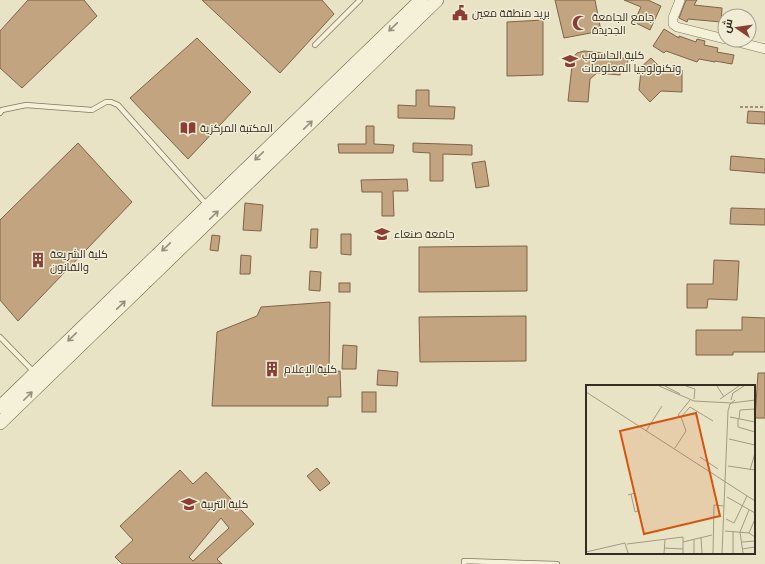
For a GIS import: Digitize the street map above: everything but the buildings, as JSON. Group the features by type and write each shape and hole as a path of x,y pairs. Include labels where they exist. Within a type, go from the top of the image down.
{"street":[{"path":"0,423 38,377 208,206 418,4 437,0"},
{"path":"680,0 673,18 673,24 677,27 717,37"},
{"path":"0,407 38,377 418,4"}],"lane":[{"path":"315,45 360,0"},
{"path":"1,111 26,105 92,110 106,102 111,102 118,106 208,206"},
{"path":"0,337 38,377"},
{"path":"464,564 464,561 557,564"}],"path":[{"path":"740,108 765,106"}],"place":[{"name":"بريد منطقة معين","path":"460,13"},
{"name":"جامع الجامعة الجديدة","path":"580,23"},
{"name":"كلية الحاسوب وتكنولوجيا المعلومات","path":"570,61"},
{"name":"المكتبة المركزية","path":"188,128"},
{"name":"جامعة صنعاء","path":"382,234"},
{"name":"كلية الشريعة والقانون","path":"38,260"},
{"name":"كلية الإعلام","path":"272,369"},
{"name":"كلية التربية","path":"189,504"}]}
